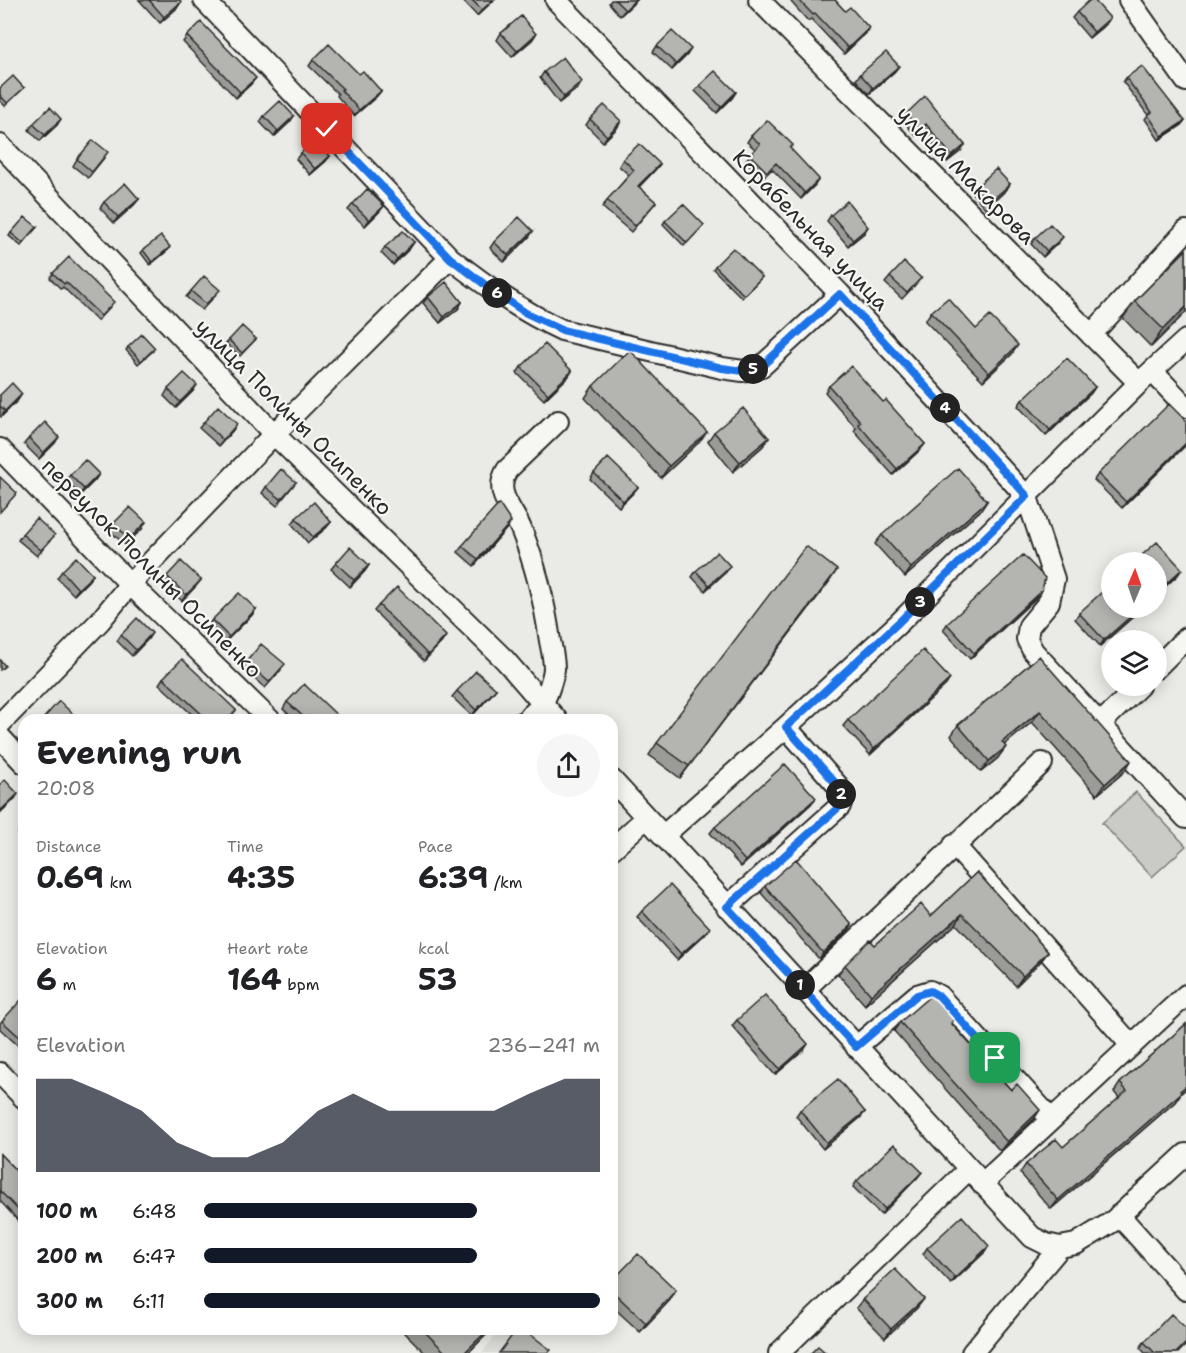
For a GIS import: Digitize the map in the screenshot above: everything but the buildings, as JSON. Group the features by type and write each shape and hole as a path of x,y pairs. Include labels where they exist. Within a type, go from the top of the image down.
{"street":[{"path":"204,0 450,258 526,313 562,330 743,371 762,366 840,294"},
{"name":"Корабельная улица","path":"556,0 840,294 1027,496"},
{"name":"улица Макарова","path":"759,0 1091,335 1186,407"},
{"path":"1129,0 1186,81"},
{"name":"улица Полины Осипенко","path":"0,145 274,434 505,660 551,714"},
{"path":"1091,335 1186,231"},
{"path":"0,724 100,621 130,584 274,434 450,258"},
{"path":"663,836 786,727 899,622 1145,377 1186,340"},
{"path":"532,714 542,704 554,671 547,617 525,539 505,501 502,478 507,470 558,420"},
{"name":"переулок Полины Осипенко","path":"0,449 130,584 264,714"},
{"path":"1027,496 1054,579 1049,602 1029,626 1027,639 1033,651 1186,818"},
{"path":"1167,657 1186,638"},
{"path":"1100,724 1129,696"},
{"path":"727,907 840,806 843,797 838,786 786,727"},
{"path":"0,737 18,756"},
{"path":"804,990 954,845 1042,764"},
{"path":"618,787 1032,1237 1046,1244 1060,1247 1077,1244 1092,1236 1119,1215 1186,1154"},
{"path":"618,844 646,818"},
{"path":"954,845 1131,1045"},
{"path":"856,1047 917,995 930,991 939,996 1052,1119"},
{"path":"982,1184 1186,995"},
{"path":"0,1073 18,1092"},
{"path":"779,1353 969,1169"},
{"path":"1119,1215 1186,1290"},
{"path":"972,1353 1060,1247"}],"shaded area":[{"path":"1136,792 1186,846 1152,877 1102,823"},
{"path":"496,1335 527,1335 545,1353 482,1353"}],"route":[{"path":"327,129 450,258 526,313 562,330 743,371 762,366 840,294 1027,496 899,622 786,727 838,786 843,797 840,806 727,907 856,1047 917,995 930,991 939,996 995,1058"}]}
